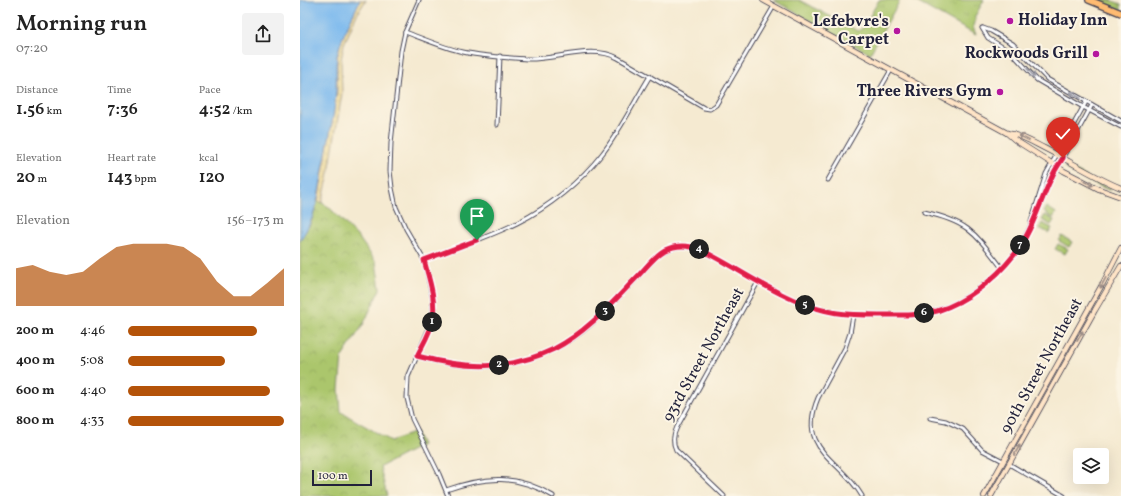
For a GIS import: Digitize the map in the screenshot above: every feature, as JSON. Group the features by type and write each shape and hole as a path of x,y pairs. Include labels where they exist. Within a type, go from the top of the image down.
{"highway":[{"path":"1089,0 1121,13"}],"main road":[{"path":"763,0 1007,133 1015,140 1099,189 1121,197"},
{"path":"1007,133 1018,135 1058,154 1108,183 1121,188"},
{"name":"90th Street Northeast","path":"984,496 1121,248"},
{"name":"90th Street Northeast","path":"991,496 1121,266"}],"street":[{"path":"419,0 405,32 399,60 391,143 391,176 393,195 398,211 424,260 432,291 434,306 433,319 407,383 409,410 448,496"},
{"path":"405,32 463,52 528,59 544,59 588,53 606,54 616,57 704,108 710,109 716,105 774,6"},
{"path":"1121,120 1086,102 1047,79 1013,44 991,31 982,28 988,38 1012,53 1037,80 1121,127"},
{"path":"497,125 500,56"},
{"path":"828,180 891,70"},
{"path":"424,260 518,223 571,186 591,167 609,145 650,76"},
{"path":"1029,229 1042,184 1086,102"},
{"path":"417,356 455,364 482,366 515,362 552,350 583,331 604,312 658,255 671,247 686,246 701,250 793,300 835,314 853,316 902,315 926,313 953,305 970,295 1002,268 1014,254 1029,229 1052,177 1092,105"},
{"path":"924,212 954,221 975,234 1002,268"},
{"name":"93rd Street Northeast","path":"724,496 676,450 673,440 676,427 758,282"},
{"path":"853,316 848,341 818,398 814,408 812,424 815,440 822,452 854,483 862,496"},
{"path":"930,418 946,421 963,429 982,450 1003,462"},
{"path":"1009,464 1064,496"},
{"path":"446,490 477,480 505,479 529,484 553,496"}],"green space":[{"path":"773,0 799,0 858,31 863,28 879,0 900,0 870,54"},
{"path":"913,0 984,0 974,18 976,20 973,27 976,35"},
{"path":"1096,0 1110,0 1121,4 1121,10"},
{"path":"1066,166 1104,186 1112,188 1109,190 1089,181 1065,168"},
{"path":"318,201 329,207 359,238 376,262 380,289 363,325 342,357 339,389 341,412 391,441 416,432 422,445 380,467 387,496 300,496 300,240 311,223"},
{"path":"1047,207 1056,213 1053,218 1044,212"},
{"path":"1045,215 1054,220 1051,225 1042,220"},
{"path":"1042,223 1052,228 1049,233 1039,228"},
{"path":"1062,236 1072,242 1069,247 1059,241"},
{"path":"1058,244 1068,249 1065,254 1055,249"}],"sand":[{"path":"360,0 366,0 357,14 344,44 341,60 342,93 328,178 322,203 318,201 337,90 337,58 341,41"}],"water":[{"path":"300,0 360,0 344,35 337,56 332,125 317,201 311,221 300,240"}],"place":[{"name":"Holiday Inn","path":"1010,21"},
{"name":"Lefebvre's Carpet","path":"897,31"},
{"name":"Rockwoods Grill","path":"1096,54"},
{"name":"Three Rivers Gym","path":"1000,92"}],"route":[{"path":"477,240 424,260 434,300 434,306 433,319 417,356 434,361 468,366 495,366 545,353 567,342 583,331 604,312 658,255 664,250 678,246 693,247 701,250 793,300 835,314 853,316 926,313 936,311 959,302 988,281 1005,265 1023,242 1052,177 1063,158"}]}
